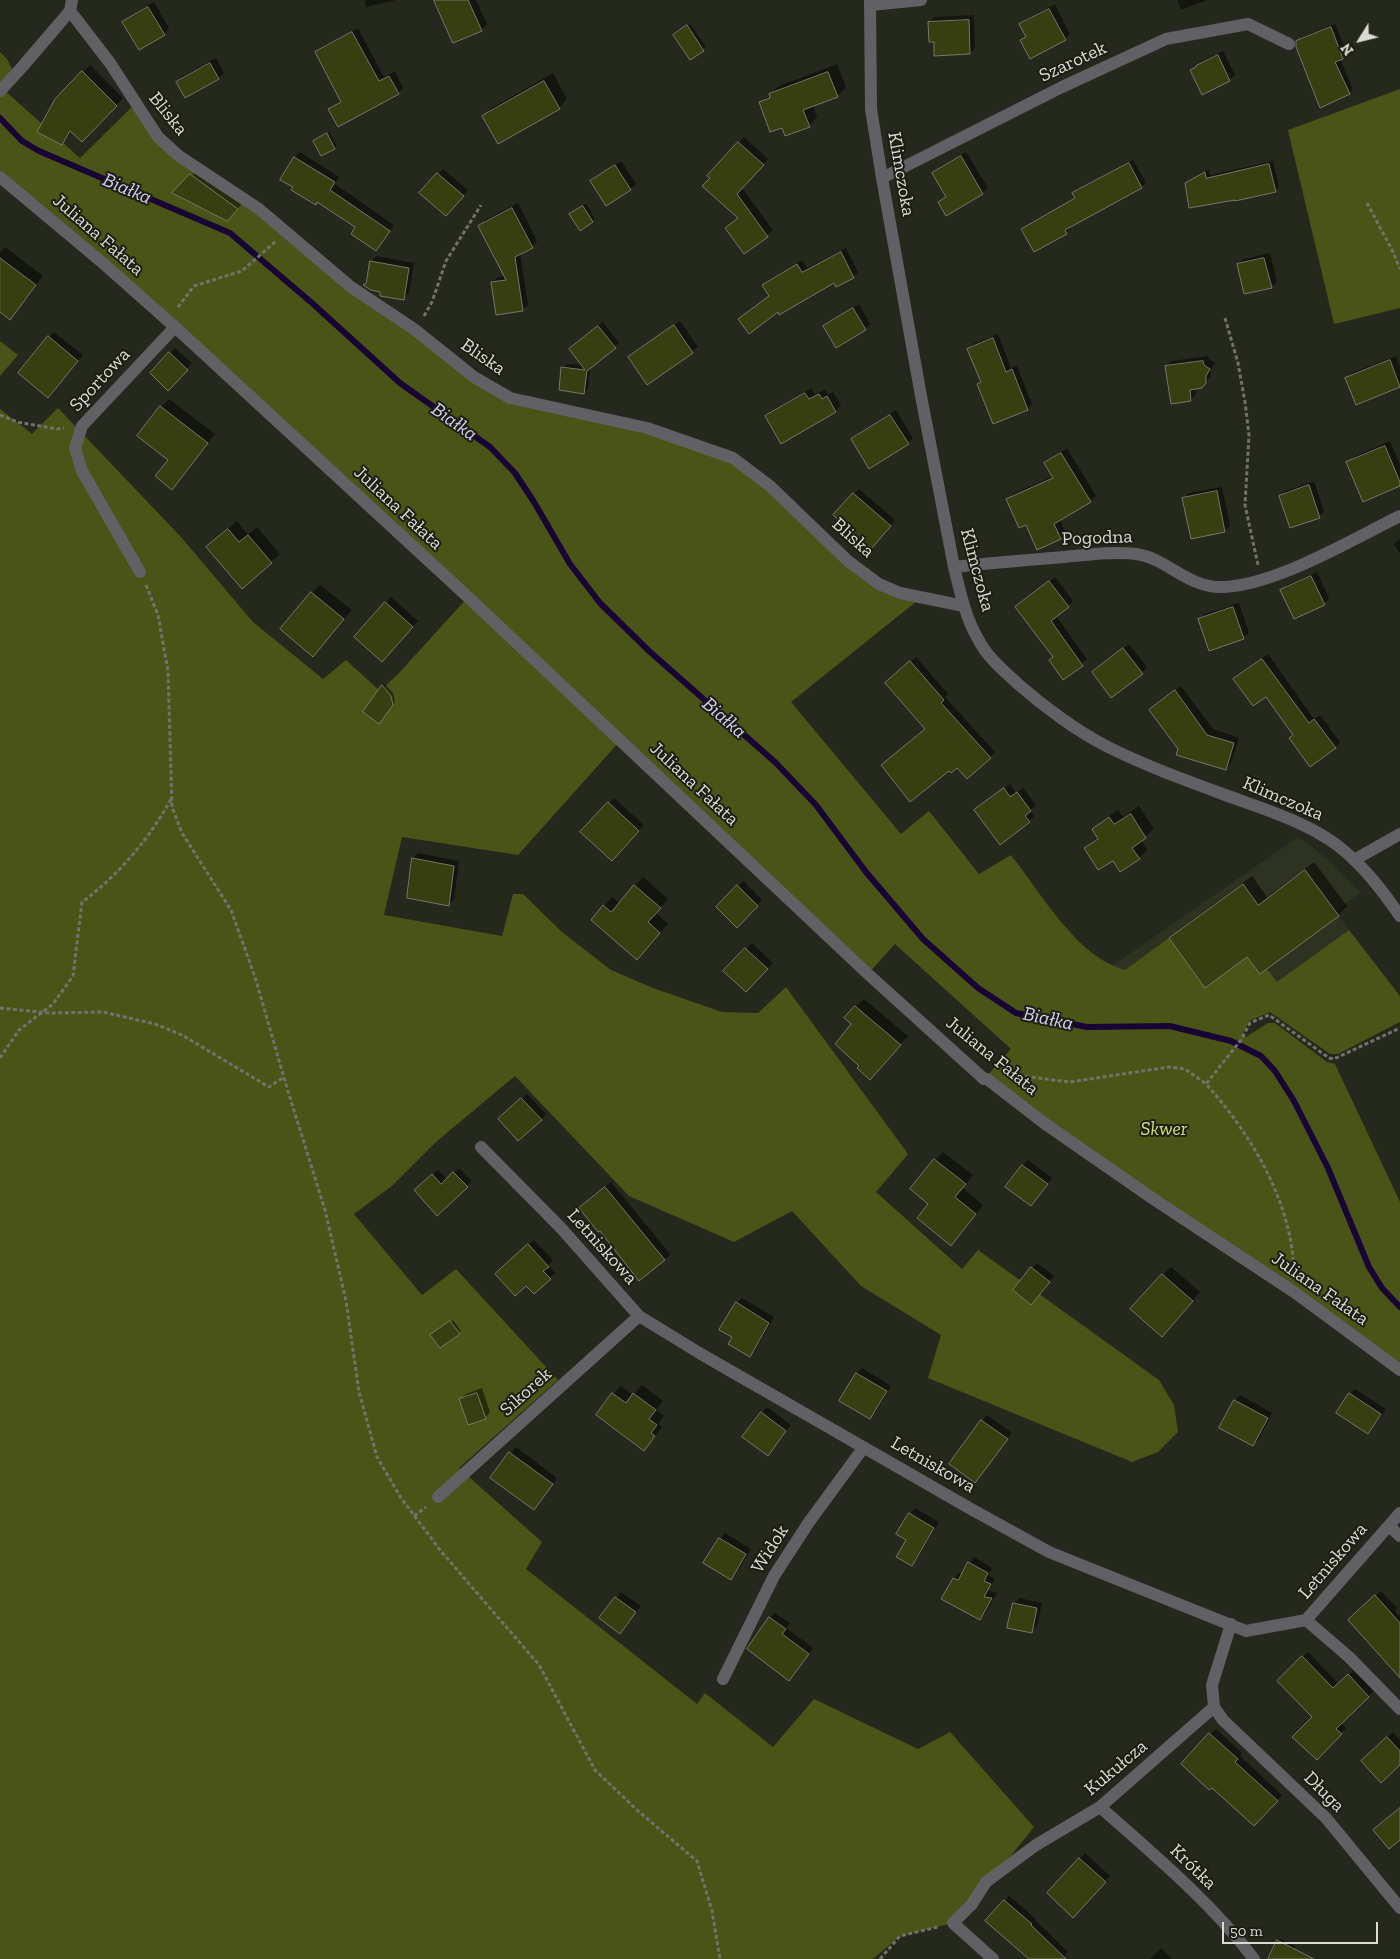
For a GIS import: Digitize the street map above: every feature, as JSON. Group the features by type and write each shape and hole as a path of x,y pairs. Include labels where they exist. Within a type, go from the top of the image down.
{"street":[{"path":"870,2 921,0"},
{"name":"Klimczoka","path":"870,2 871,109 882,178 954,567 964,606 977,638 996,663 1053,712 1106,746 1171,775 1310,828 1338,845 1375,880 1400,916"},
{"path":"1,90 71,5"},
{"name":"Bliska","path":"71,5 158,137 179,156 259,209 352,288 409,325 474,376 510,398 647,428 733,458 770,486 848,561 879,584 900,593 964,606"},
{"name":"Szarotek","path":"882,178 1062,87 1166,39 1248,24 1289,44"},
{"name":"Juliana Fałata","path":"0,177 104,264 171,324 468,597 868,974 984,1080 987,1079 1044,1123 1152,1198 1294,1292 1400,1370"},
{"name":"Sportowa","path":"140,572 82,471 75,448 82,426 171,324"},
{"name":"Pogodna","path":"954,567 1110,553 1136,554 1146,556 1197,583 1225,587 1261,580 1300,565 1400,516"},
{"path":"1354,860 1400,834"},
{"name":"Letniskowa","path":"481,1147 561,1228 639,1316 701,1354 1049,1552 1246,1631 1306,1620 1400,1512"},
{"name":"Sikorek","path":"438,1497 639,1316"},
{"name":"Widok","path":"723,1679 774,1576 809,1522 864,1447"},
{"path":"1389,1526 1400,1536"},
{"path":"1306,1620 1349,1657 1400,1708"},
{"path":"1214,1707 1212,1685 1231,1624"},
{"name":"Kukułcza","path":"953,1923 972,1904 986,1882 1036,1845 1100,1808 1214,1707"},
{"name":"Długa","path":"1214,1707 1223,1720 1326,1818 1400,1908"},
{"name":"Krótka","path":"1100,1808 1149,1851 1212,1911 1254,1959"},
{"path":"953,1923 994,1959"}],"path":[{"path":"1366,203 1392,250 1400,269"},
{"path":"409,325 423,317 432,302 446,261 481,205"},
{"path":"171,324 194,286 242,271 274,242"},
{"path":"1225,318 1238,363 1245,402 1248,435 1245,505 1261,580"},
{"path":"0,415 17,422 57,429 82,426"},
{"path":"140,572 158,615 168,671 172,807 182,833 231,910 255,977 325,1210 346,1301 359,1392 377,1457 400,1498 435,1543 539,1665 595,1770 638,1811 697,1861 712,1911 720,1959"},
{"path":"0,1058 19,1030 53,1004 73,976 82,902 103,887 131,855 159,821 172,796"},
{"path":"0,1008 42,1012 102,1012 155,1024 182,1035 269,1087 284,1077"},
{"path":"1206,1084 1241,1040 1250,1023 1269,1015 1329,1058 1334,1059 1400,1028"},
{"path":"987,1079 1011,1073 1043,1080 1070,1082 1108,1078 1147,1069 1168,1067 1184,1069 1206,1084 1227,1107 1246,1136 1282,1205 1294,1255 1294,1292"},
{"path":"880,1959 900,1936 953,1923"}],"shaded area":[{"path":"1298,837 1329,860 1361,893 1336,911 1349,930 1333,1052 1263,1007 1109,968"}],"green space":[{"name":"Skwer","path":"0,52 7,59 13,71 3,89 80,158 135,104 158,137 474,377 541,404 733,458 879,584 922,597 791,702 901,834 929,811 979,874 1011,855 1061,922 1076,938 1091,952 1108,963 1125,970 1169,938 1205,988 1247,957 1260,974 1267,969 1277,982 1349,930 1400,996 1400,1022 1338,1054 1330,1054 1270,1012 1249,1021 1243,1033 1246,1037 1268,1023 1275,1023 1327,1062 1335,1064 1400,1202 1400,1370 984,1079 1011,1049 895,944 868,974 620,741 518,855 402,837 384,915 502,936 513,894 523,894 562,932 611,970 653,988 722,1012 758,1013 786,987 908,1154 876,1192 962,1269 978,1250 1159,1380 1174,1405 1178,1432 1158,1452 1132,1462 928,1378 941,1335 861,1286 792,1211 734,1242 629,1196 515,1076 436,1142 393,1185 354,1214 422,1295 456,1269 558,1380 459,1468 542,1542 526,1569 697,1704 705,1693 773,1747 814,1699 918,1749 950,1732 1034,1827 972,1904 953,1923 900,1936 873,1959 0,1959 0,409 32,434 58,408 181,537 253,622 323,679 346,660 380,691 399,673 468,597 0,177"},
{"path":"1400,89 1400,308 1334,324 1288,130"},
{"path":"0,341 18,355 0,376"}],"building":[{"path":"434,0 468,0 482,31 453,43"},
{"path":"148,7 165,35 139,50 122,22"},
{"path":"1049,9 1066,40 1030,59 1020,40 1026,37 1019,24"},
{"path":"969,20 970,54 934,56 934,42 929,42 928,22"},
{"path":"687,25 704,51 690,60 673,35"},
{"path":"1331,27 1343,59 1335,62 1350,94 1320,108 1296,47 1296,41"},
{"path":"352,32 379,81 389,76 399,94 338,127 328,109 341,102 315,52"},
{"path":"1218,55 1230,81 1202,95 1190,70"},
{"path":"210,63 219,79 185,98 176,82"},
{"path":"82,71 117,106 82,142 70,131 62,145 37,132 55,99"},
{"path":"828,72 838,97 803,110 810,127 785,136 782,128 770,132 759,102 770,98 769,94"},
{"path":"544,81 560,109 498,144 482,116"},
{"path":"327,133 335,149 321,156 313,141"},
{"path":"738,142 764,165 737,194 768,237 744,254 725,228 738,218 702,186 710,178 707,176"},
{"path":"961,156 983,194 946,216 938,202 946,197 932,173"},
{"path":"294,157 335,182 330,190 390,231 376,251 351,234 355,227 317,202 316,205 291,190 293,187 280,180"},
{"path":"1129,163 1142,188 1065,230 1067,234 1034,252 1021,229 1075,198 1072,193"},
{"path":"1269,164 1276,192 1189,208 1185,183 1205,172 1206,178"},
{"path":"615,165 631,190 606,206 590,181"},
{"path":"437,173 464,196 446,216 419,193"},
{"path":"190,174 238,209 227,221 172,193"},
{"path":"583,206 593,222 580,231 569,214"},
{"path":"512,208 533,248 515,257 523,311 496,315 491,282 506,280 478,226"},
{"path":"841,252 854,278 836,287 834,283 779,315 778,312 749,334 738,319 769,296 762,285 797,264 802,272"},
{"path":"0,258 36,285 10,320 0,312"},
{"path":"1264,258 1272,288 1244,294 1237,264"},
{"path":"370,261 409,268 404,300 380,296 380,292 371,290 363,285 366,283"},
{"path":"853,308 866,330 836,348 823,326"},
{"path":"674,325 693,353 647,385 628,357"},
{"path":"598,326 616,348 587,371 584,394 559,390 561,367 585,370 569,349"},
{"path":"48,336 78,361 48,398 18,373"},
{"path":"993,338 1006,372 1012,369 1028,410 993,424 977,384 981,382 967,349"},
{"path":"169,352 188,370 168,391 150,373"},
{"path":"1390,360 1400,387 1356,405 1345,378"},
{"path":"1203,361 1204,365 1210,369 1206,376 1206,383 1202,388 1190,390 1191,401 1171,404 1165,366"},
{"path":"805,393 809,399 819,394 822,399 827,396 836,412 781,444 765,416"},
{"path":"160,406 208,443 172,490 155,476 168,460 137,436"},
{"path":"890,415 909,444 869,469 851,439"},
{"path":"1385,446 1400,486 1363,502 1346,462"},
{"path":"1061,453 1091,502 1054,524 1061,539 1037,550 1026,525 1019,528 1006,499 1053,478 1044,463"},
{"path":"1309,485 1320,518 1290,528 1279,496"},
{"path":"1217,491 1225,532 1191,539 1182,498"},
{"path":"853,493 891,526 871,549 833,515"},
{"path":"228,529 239,542 248,535 272,563 242,589 206,547"},
{"path":"1311,576 1325,605 1294,619 1280,590"},
{"path":"1049,581 1069,607 1051,621 1083,666 1063,680 1049,660 1053,657 1015,607"},
{"path":"311,592 344,619 313,657 280,629"},
{"path":"385,602 413,627 382,662 354,637"},
{"path":"1233,607 1244,639 1209,651 1198,619"},
{"path":"1123,648 1143,674 1111,698 1092,672"},
{"path":"1262,659 1309,723 1314,719 1336,748 1310,767 1289,738 1293,735 1266,697 1253,706 1233,679"},
{"path":"910,661 944,700 941,703 991,758 967,779 957,768 951,773 949,771 910,802 881,765 925,729 885,683"},
{"path":"382,685 391,696 393,705 379,724 363,712"},
{"path":"1175,690 1207,735 1234,743 1226,770 1176,755 1178,749 1149,710"},
{"path":"1004,788 1010,797 1017,792 1031,811 1025,816 1030,822 1000,845 974,810"},
{"path":"608,802 639,831 612,861 580,832"},
{"path":"1131,814 1146,838 1132,848 1140,859 1120,872 1113,861 1098,870 1084,848 1098,839 1092,829 1109,817 1114,824"},
{"path":"412,858 454,866 449,906 407,898"},
{"path":"1305,870 1339,916 1260,974 1247,957 1205,988 1169,938 1243,884 1258,905"},
{"path":"634,885 661,908 648,922 660,933 637,960 591,920 603,905 611,912"},
{"path":"737,885 758,906 737,928 716,907"},
{"path":"745,948 768,969 746,992 723,971"},
{"path":"855,1006 901,1045 870,1080 857,1068 859,1066 835,1044 851,1024 844,1018"},
{"path":"521,1098 542,1120 518,1141 498,1119"},
{"path":"934,1159 966,1184 955,1197 976,1214 951,1246 917,1218 928,1204 910,1189"},
{"path":"1022,1165 1048,1184 1031,1206 1005,1187"},
{"path":"453,1172 468,1187 437,1216 414,1190 432,1174 441,1184"},
{"path":"605,1187 665,1260 639,1281 600,1231 598,1232 579,1208"},
{"path":"528,1244 549,1267 543,1271 551,1279 534,1294 526,1286 515,1296 495,1274"},
{"path":"1031,1267 1050,1282 1031,1305 1013,1290"},
{"path":"1162,1274 1193,1301 1162,1337 1130,1309"},
{"path":"736,1302 769,1323 750,1357 728,1344 732,1337 719,1330"},
{"path":"450,1321 460,1334 440,1348 430,1335"},
{"path":"856,1373 887,1391 870,1419 839,1401"},
{"path":"477,1393 486,1419 468,1425 459,1399"},
{"path":"612,1393 626,1403 633,1393 656,1410 649,1419 657,1425 651,1433 655,1436 644,1451 596,1415"},
{"path":"1349,1393 1381,1414 1368,1434 1336,1413"},
{"path":"1234,1400 1268,1418 1253,1446 1219,1428"},
{"path":"761,1412 786,1431 768,1456 742,1437"},
{"path":"981,1420 1008,1439 975,1483 949,1464"},
{"path":"509,1452 553,1484 534,1510 490,1478"},
{"path":"909,1513 934,1528 912,1566 896,1557 906,1540 896,1534"},
{"path":"719,1538 746,1554 731,1580 703,1563"},
{"path":"968,1562 988,1573 984,1581 991,1584 984,1597 992,1598 980,1620 941,1599 953,1578 958,1580"},
{"path":"1375,1595 1400,1623 1400,1678 1348,1620"},
{"path":"615,1597 636,1612 620,1634 599,1618"},
{"path":"1013,1603 1037,1608 1032,1633 1007,1628"},
{"path":"769,1617 786,1629 782,1634 809,1654 789,1681 747,1649"},
{"path":"1302,1656 1333,1688 1348,1674 1369,1697 1336,1729 1342,1734 1317,1760 1292,1737 1312,1717 1277,1681"},
{"path":"1209,1733 1238,1759 1235,1762 1278,1801 1254,1826 1212,1788 1209,1790 1181,1764"},
{"path":"1387,1737 1400,1751 1400,1765 1381,1783 1361,1761"},
{"path":"1400,1808 1400,1840 1389,1849 1373,1830"},
{"path":"1079,1858 1106,1882 1073,1918 1047,1893"},
{"path":"1004,1900 1032,1924 1066,1959 1029,1959 985,1921"},
{"path":"1277,1940 1314,1959 1268,1959"}],"waterway":[{"name":"Białka","path":"0,118 22,141 39,151 230,233 312,303 400,383 490,447 515,473 570,564 600,603 649,651 775,762 816,805 866,872 923,939 978,988 1016,1013 1087,1027 1170,1026 1231,1041 1261,1056 1275,1071 1294,1101 1328,1168 1369,1267 1382,1288 1400,1307"}]}
